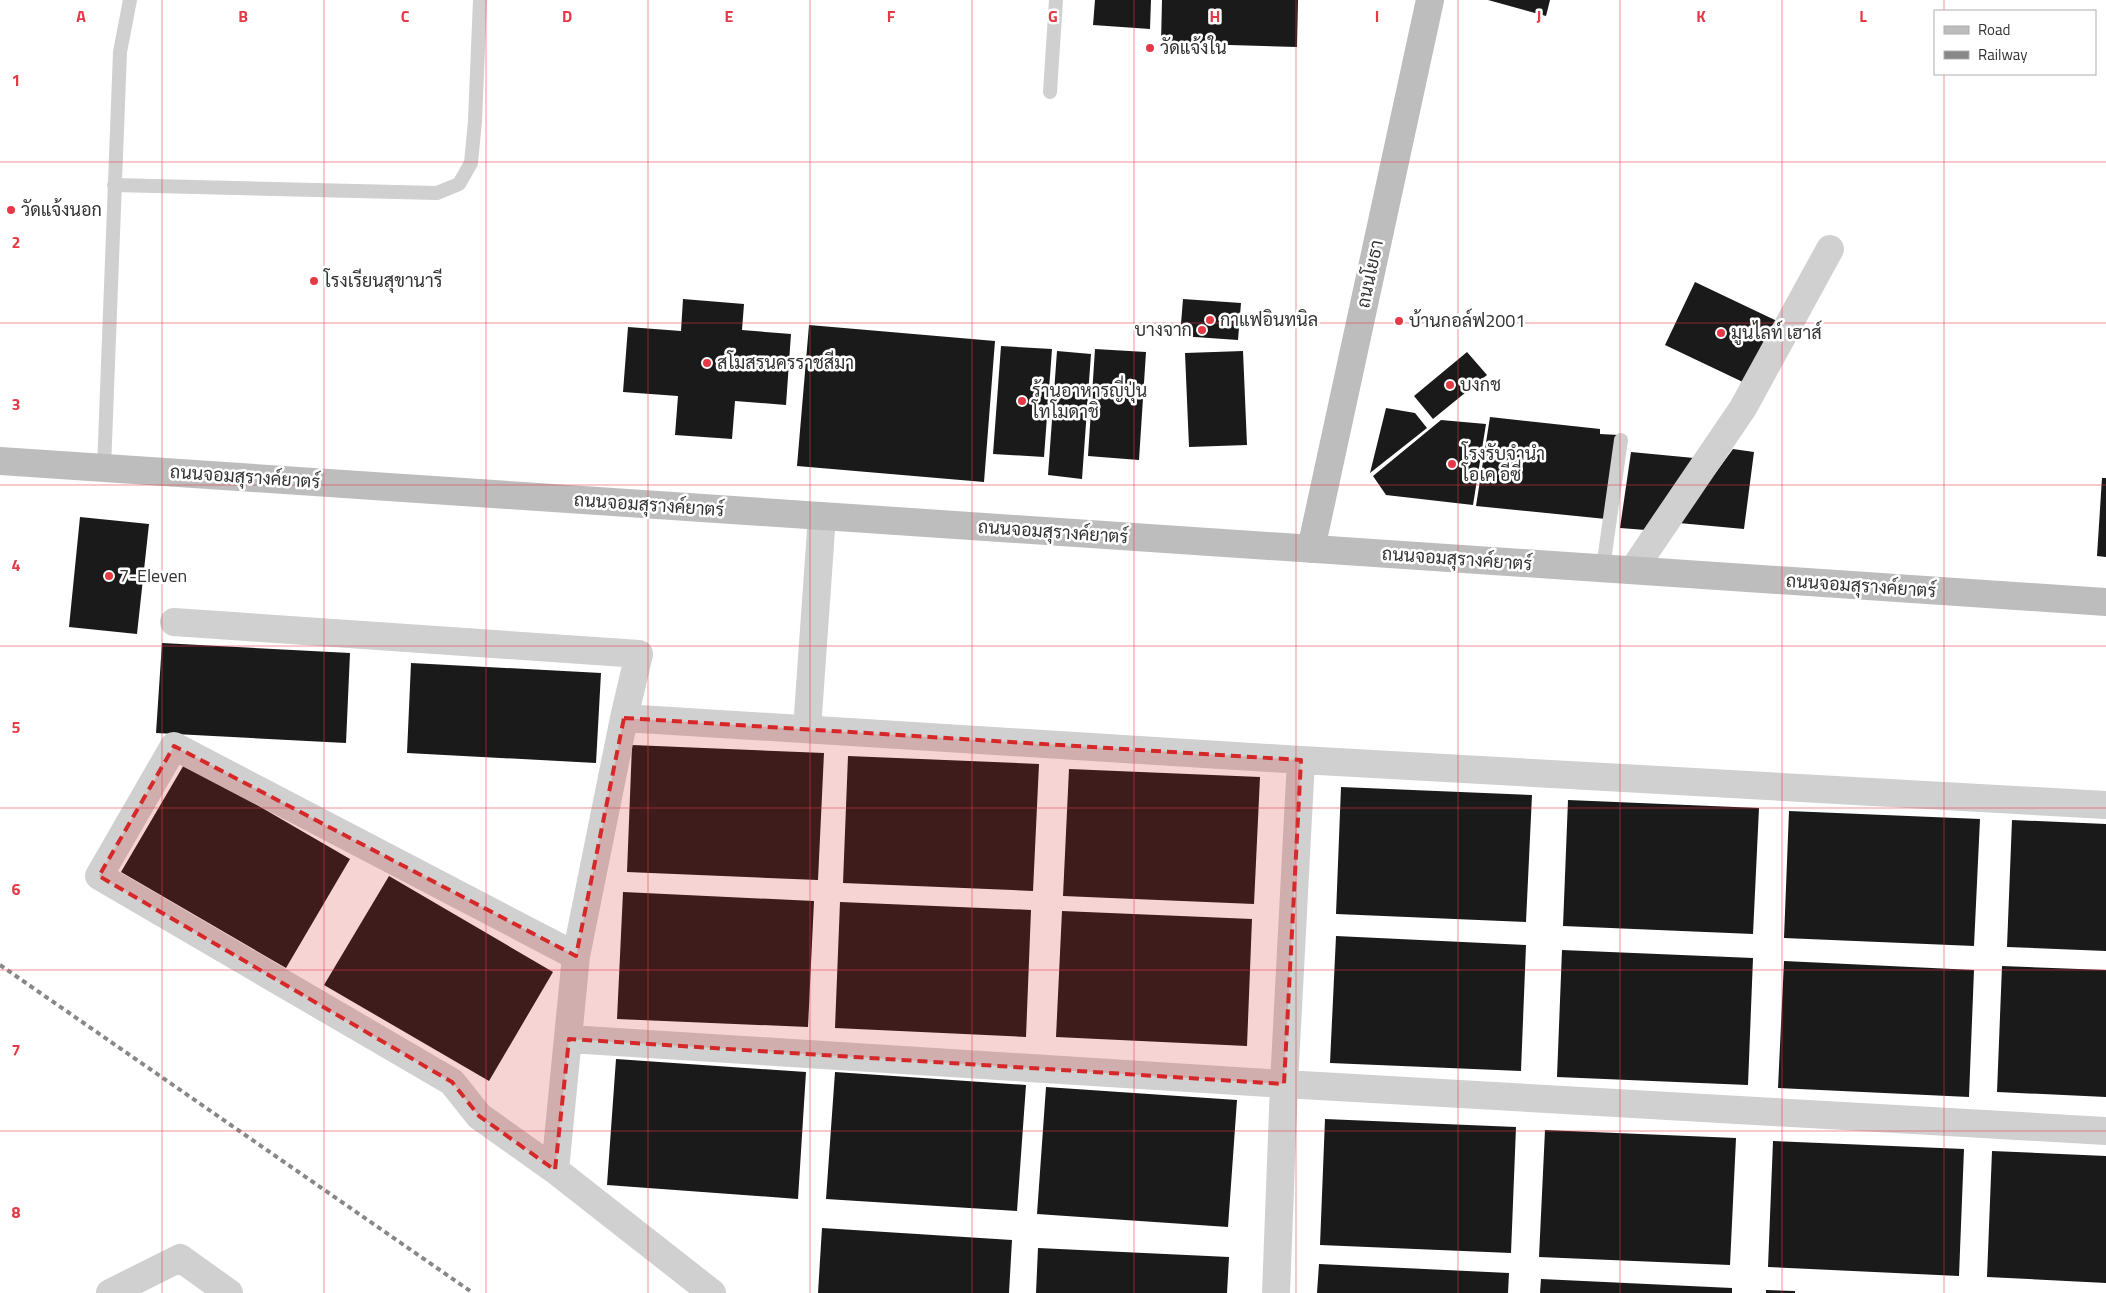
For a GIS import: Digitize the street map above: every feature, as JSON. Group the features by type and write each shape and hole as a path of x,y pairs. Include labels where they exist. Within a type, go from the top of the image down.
{"main road":[{"name":"ถนนโยธา","path":"1311,549 1430,0"},
{"name":"ถนนจอมสุรางค์ยาตร์","path":"0,461 2106,602"}],"street":[{"path":"1633,570 1743,408 1830,249"},
{"path":"807,729 822,516"},
{"path":"174,622 639,654 624,718 576,956 569,1039 554,1170"},
{"path":"624,718 1301,760 2106,804"},
{"path":"576,956 174,746 99,876 452,1082 480,1116 554,1170 712,1293"},
{"path":"1276,1293 1284,1084 1301,760"},
{"path":"569,1039 1284,1084 2106,1131"},
{"path":"110,1293 180,1258 229,1293"}],"lane":[{"path":"104,468 120,52 130,0"},
{"path":"114,185 437,193 458,184 470,163 475,121 480,0"},
{"path":"1050,92 1056,0"},
{"path":"1603,568 1621,440"}],"highlighted area":[{"path":"624,718 1301,760 1284,1084 569,1039 555,1170 479,1116 452,1082 99,876 174,746 576,956"}],"building":[{"path":"1095,0 1151,0 1150,29 1093,25"},
{"path":"1162,0 1298,0 1297,47 1161,43"},
{"path":"1488,0 1550,0 1546,16"},
{"name":"มูนไลท์ เฮาส์","path":"1695,282 1777,321 1747,384 1665,345"},
{"name":"สโมสรนครราชสีมา","path":"683,299 744,304 742,330 791,334 786,405 735,401 732,439 675,435 678,396 623,392 628,327 681,331"},
{"name":"กาแฟอินทนิล","path":"1183,299 1241,303 1238,340 1180,336"},
{"path":"809,325 995,341 984,482 797,466"},
{"name":"ร้านอาหารญี่ปุ่น โทโมดาชิ","path":"1001,346 1052,349 1044,457 993,454"},
{"path":"1095,349 1146,352 1139,460 1088,456"},
{"path":"1057,351 1091,354 1082,479 1048,475"},
{"path":"1243,351 1247,445 1189,447 1185,353"},
{"name":"บงกช","path":"1467,352 1487,375 1433,419 1414,396"},
{"path":"1386,408 1415,413 1427,428 1370,473"},
{"path":"1490,417 1600,429 1600,434 1619,435 1606,519 1476,506"},
{"name":"โรงรับจำนำ โอเค อีซี่","path":"1441,420 1486,424 1473,505 1386,495 1373,476"},
{"path":"1733,449 1754,452 1744,529 1679,523"},
{"path":"1631,452 1694,458 1646,530 1620,528"},
{"path":"2102,478 2106,478 2106,557 2097,556"},
{"name":"7-Eleven","path":"80,517 149,524 137,634 69,627"},
{"path":"162,643 350,653 346,743 156,733"},
{"path":"411,663 601,673 596,763 407,753"},
{"path":"632,745 824,753 818,880 627,872"},
{"path":"848,756 1039,764 1033,891 843,883"},
{"path":"185,763 350,859 286,968 121,872"},
{"path":"1069,769 1260,777 1254,904 1063,896"},
{"path":"1341,787 1532,795 1526,922 1336,914"},
{"path":"1568,800 1759,808 1753,934 1563,926"},
{"path":"1789,811 1980,819 1974,946 1784,938"},
{"path":"2012,820 2106,824 2106,951 2007,947"},
{"path":"389,876 553,972 489,1081 324,985"},
{"path":"623,892 814,901 808,1027 617,1019"},
{"path":"840,902 1031,910 1026,1037 835,1028"},
{"path":"1062,911 1252,919 1247,1046 1056,1037"},
{"path":"1336,936 1526,945 1521,1071 1330,1063"},
{"path":"1562,950 1753,958 1748,1085 1557,1077"},
{"path":"1784,961 1974,970 1969,1097 1778,1088"},
{"path":"2002,966 2106,970 2106,1097 1997,1092"},
{"path":"616,1059 806,1072 798,1199 607,1185"},
{"path":"835,1072 1026,1085 1017,1211 826,1199"},
{"path":"1046,1087 1237,1100 1228,1227 1037,1214"},
{"path":"1325,1119 1516,1127 1511,1253 1320,1245"},
{"path":"1545,1130 1736,1138 1730,1265 1539,1257"},
{"path":"1773,1141 1964,1149 1959,1276 1768,1267"},
{"path":"1992,1151 2106,1156 2106,1283 1987,1277"},
{"path":"822,1228 1012,1240 1009,1293 818,1293"},
{"path":"1038,1248 1229,1257 1227,1293 1036,1293"},
{"path":"1319,1264 1509,1273 1508,1293 1317,1293"},
{"path":"1541,1279 1732,1288 1732,1293 1540,1293"},
{"path":"1766,1290 1795,1291 1795,1293 1766,1293"}],"railway":[{"path":"0,965 473,1293"}],"place":[{"name":"วัดแจ้งใน","path":"1150,48"},
{"name":"วัดแจ้งนอก","path":"11,210"},
{"name":"โรงเรียนสุขานารี","path":"314,281"},
{"name":"กาแฟอินทนิล","path":"1210,320"},
{"name":"บ้านกอล์ฟ2001","path":"1399,321"},
{"name":"บางจาก","path":"1202,330"},
{"name":"มูนไลท์ เฮาส์","path":"1721,333"},
{"name":"สโมสรนครราชสีมา","path":"707,363"},
{"name":"บงกช","path":"1450,385"},
{"name":"ร้านอาหารญี่ปุ่น โทโมดาชิ","path":"1022,401"},
{"name":"โรงรับจำนำ โอเค อีซี่","path":"1452,464"},
{"name":"7-Eleven","path":"109,576"}]}
